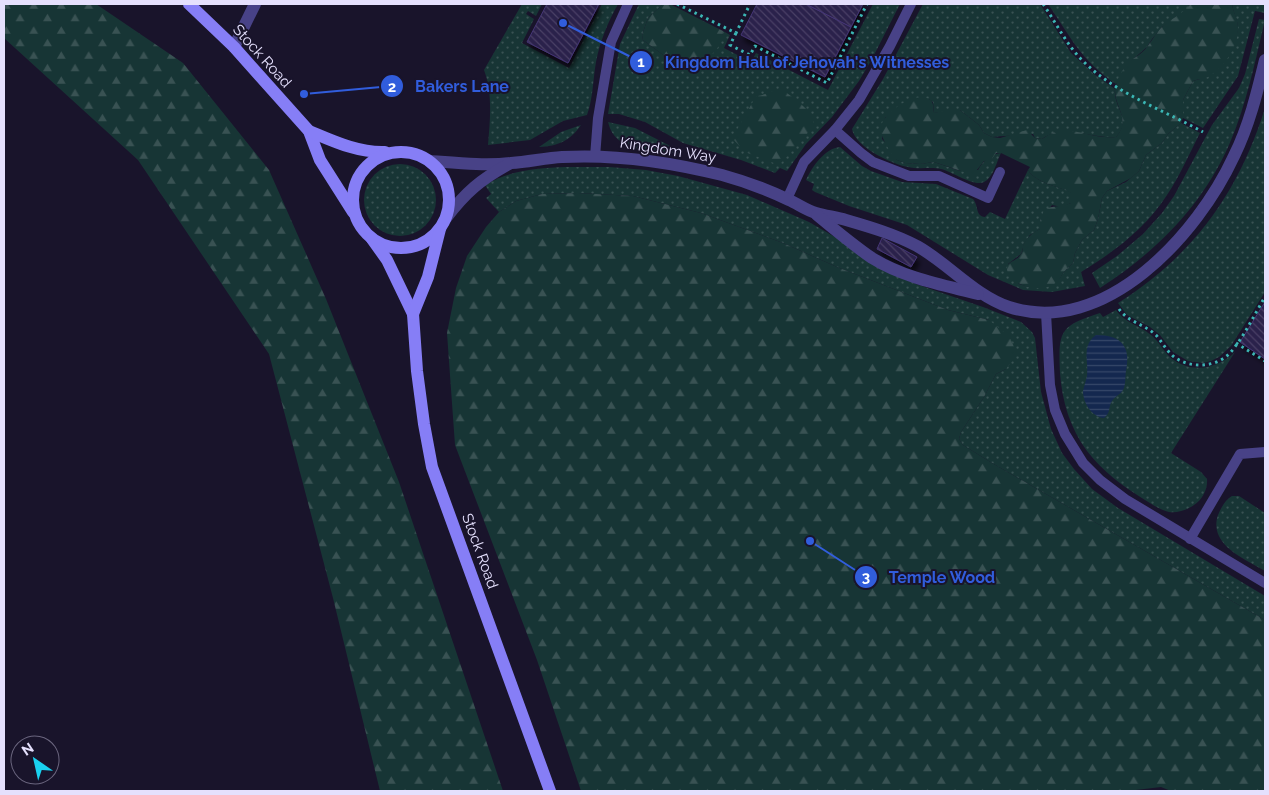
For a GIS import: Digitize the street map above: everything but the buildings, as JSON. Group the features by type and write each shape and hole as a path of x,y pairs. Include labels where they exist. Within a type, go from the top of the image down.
{"main road":[{"name":"Stock Road","path":"189,4 234,47 309,131 320,160 354,214"},
{"name":"Stock Road","path":"309,131 339,144 370,152 394,152"},
{"path":"394,152 420,155 430,162 439,170 446,182 449,194 449,206 443,224 425,241 408,248 395,248 383,245 372,239 363,230 354,214 353,194 356,182 362,171 382,155 394,152"},
{"name":"Stock Road","path":"413,314 428,277 443,224"},
{"name":"Stock Road","path":"372,239 388,260 413,314 417,371 432,467 550,791"}],"street":[{"path":"234,47 255,4"},
{"name":"Kingdom Way","path":"430,162 509,164 561,157 630,158 725,176 787,199 815,213 873,258 892,268 940,285 983,295 1009,307 1046,313 1085,307 1109,296 1139,276 1192,225 1215,192 1234,157 1250,116 1265,60"},
{"name":"Kingdom Way","path":"443,224 462,197 476,184 509,164"},
{"name":"Kingdom Way","path":"815,213 872,228 900,238 927,252 983,295"}],"lane":[{"path":"595,157 598,118 611,42 628,4"},
{"path":"787,199 804,162 836,130 859,100 875,74 911,4"},
{"path":"836,130 860,154 873,162 909,176 939,176 988,198 1000,172"},
{"path":"1046,313 1050,385 1055,410 1070,445 1090,471 1112,490 1265,583"},
{"path":"1190,539 1240,454 1265,452"}],"path":[{"path":"677,4 736,33"},
{"path":"750,4 730,44 750,55 755,46 828,83 867,4"},
{"path":"1044,4 1076,53 1107,81 1203,132"},
{"path":"1111,310 1117,306 1125,318 1147,328 1174,356 1187,364 1202,365 1215,362 1230,353 1265,297"},
{"path":"1236,343 1265,361"}],"green space":[{"path":"4,4 96,4 183,63 269,170 326,299 399,482 503,791 380,791 333,598 269,354 138,160 4,38"},
{"path":"522,4 542,4 536,16 528,11 526,14 534,19 522,43 569,68 602,4 618,4 600,47 587,115 563,121 530,140 488,145 490,98 484,70"},
{"path":"639,4 663,4 648,18 642,35 643,40 678,66 722,36 723,31 730,35 724,48 751,62 756,53 828,90 873,4 900,4 859,81 832,117 806,144 787,171 780,168 775,173 741,160 683,143 645,122 619,114 608,114 620,44"},
{"path":"663,4 670,4 723,31 722,39 716,50 688,71 678,66 643,40 642,35 648,18"},
{"path":"923,4 1040,4 1071,53 1094,74 1115,89 1115,96 1123,119 1121,131 1116,137 1059,132 1050,134 1042,139 1035,138 1033,134 992,137 984,133 979,125 960,110 934,113 933,102 929,99 891,113 885,118 882,139 897,160 905,163 920,164 934,162 960,171 978,170 988,158 1001,153 987,180 980,183 969,181 941,169 907,167 888,160 868,149 855,136 852,129 883,79"},
{"path":"1048,4 1191,4 1182,14 1162,27 1147,47 1130,62 1116,84 1085,57"},
{"path":"1191,4 1232,4 1238,27 1238,34 1233,49 1225,62 1214,73 1206,78 1193,81 1183,100 1183,118 1181,123 1168,134 1162,143 1146,155 1139,171 1131,178 1107,191 1102,198 1094,230 1082,240 1075,253 1073,263 1058,281 1051,285 1032,288 1019,284 1009,276 1007,267 1022,253 1023,246 1028,238 1040,229 1040,221 1044,210 1071,203 1071,193 1037,179 1028,170 1030,167 1001,153 996,153 991,160 984,161 973,175 934,162 920,164 905,163 897,160 883,139 881,126 888,115 908,100 923,97 932,101 934,113 952,109 960,110 979,125 984,133 992,137 1000,138 1027,130 1035,138 1042,139 1060,131 1116,137 1121,130 1122,123 1115,90 1120,74 1129,62 1141,54 1161,28"},
{"path":"1232,4 1265,4 1265,13 1255,11 1238,76 1203,128 1183,118 1183,100 1193,81 1200,79 1224,54 1234,40 1238,26"},
{"path":"1259,19 1265,20 1250,84 1235,130 1218,167 1191,208 1175,226 1140,259 1100,288 1092,273 1117,256 1143,234 1162,213 1174,196 1212,125 1239,88 1245,74"},
{"path":"781,89 810,113 815,125 779,165 745,152 734,140 734,135 757,96"},
{"path":"1265,108 1265,292 1231,346 1219,357 1203,363 1188,361 1173,352 1160,335 1150,327 1127,315 1118,303 1145,285 1169,265 1191,243 1210,219 1242,167"},
{"path":"608,122 635,128 682,152 681,154 648,151 627,145 612,132"},
{"path":"1181,123 1200,133 1176,180 1159,207 1139,229 1081,272 1085,286 1052,292 1023,290 988,275 907,225 849,206 815,192 812,190 814,184 806,180 815,164 824,154 840,147 862,166 871,171 902,182 936,184 973,199 980,215 985,217 990,212 1005,219 1028,170 1037,179 1072,193 1071,203 1062,207 1052,205 1040,221 1040,229 1030,235 1024,244 1021,254 1008,264 1019,284 1043,287 1057,281 1073,263 1075,253 1082,240 1094,230 1102,198 1107,191 1126,182 1139,171 1146,155 1162,143 1168,134"},
{"path":"581,125 563,142 539,147 561,132"},
{"path":"407,164 426,174 434,186 436,200 434,214 426,226 414,234 393,236 374,226 366,214 364,193 374,174 386,166"},
{"path":"609,167 646,170 678,176 747,195 809,222 916,284 1021,322 1032,332 1035,338 1041,392 1051,429 1062,453 1074,469 1092,489 1118,508 1265,596 1265,620 963,445 959,439 961,432 984,397 996,374 1006,369 989,320 948,310 837,267 783,243 701,213 633,196 578,193 542,194 516,201 499,212 486,198 491,194 485,185 505,176 534,169"},
{"path":"578,193 633,196 701,213 783,243 837,267 948,310 989,320 1010,337 1015,357 1006,369 996,374 984,397 961,432 959,439 963,445 992,463 1265,620 1265,791 1171,791 1161,787 1127,791 581,791 537,660 455,445 447,333 456,288 467,256 486,227 499,212 516,201 542,194"},
{"path":"1116,310 1128,321 1154,337 1171,358 1187,366 1196,368 1213,366 1235,352 1171,453 1201,472 1207,479 1204,494 1200,500 1182,511 1169,512 1159,508 1114,478 1087,451 1076,433 1068,414 1060,373 1060,347 1064,332 1069,326 1077,322 1100,313 1103,317"},
{"path":"1232,496 1239,496 1265,513 1265,571 1230,550 1218,535 1216,526 1218,515 1225,502"}],"water":[{"path":"1096,335 1112,337 1118,340 1126,349 1127,355 1124,388 1112,401 1108,414 1104,418 1096,415 1089,409 1083,396 1087,376 1087,349 1091,339"}],"place":[{"name":"Kingdom Hall of Jehovah's Witnesses","path":"563,23"},
{"name":"Bakers Lane","path":"304,94"},
{"name":"Temple Wood","path":"810,541"}]}
